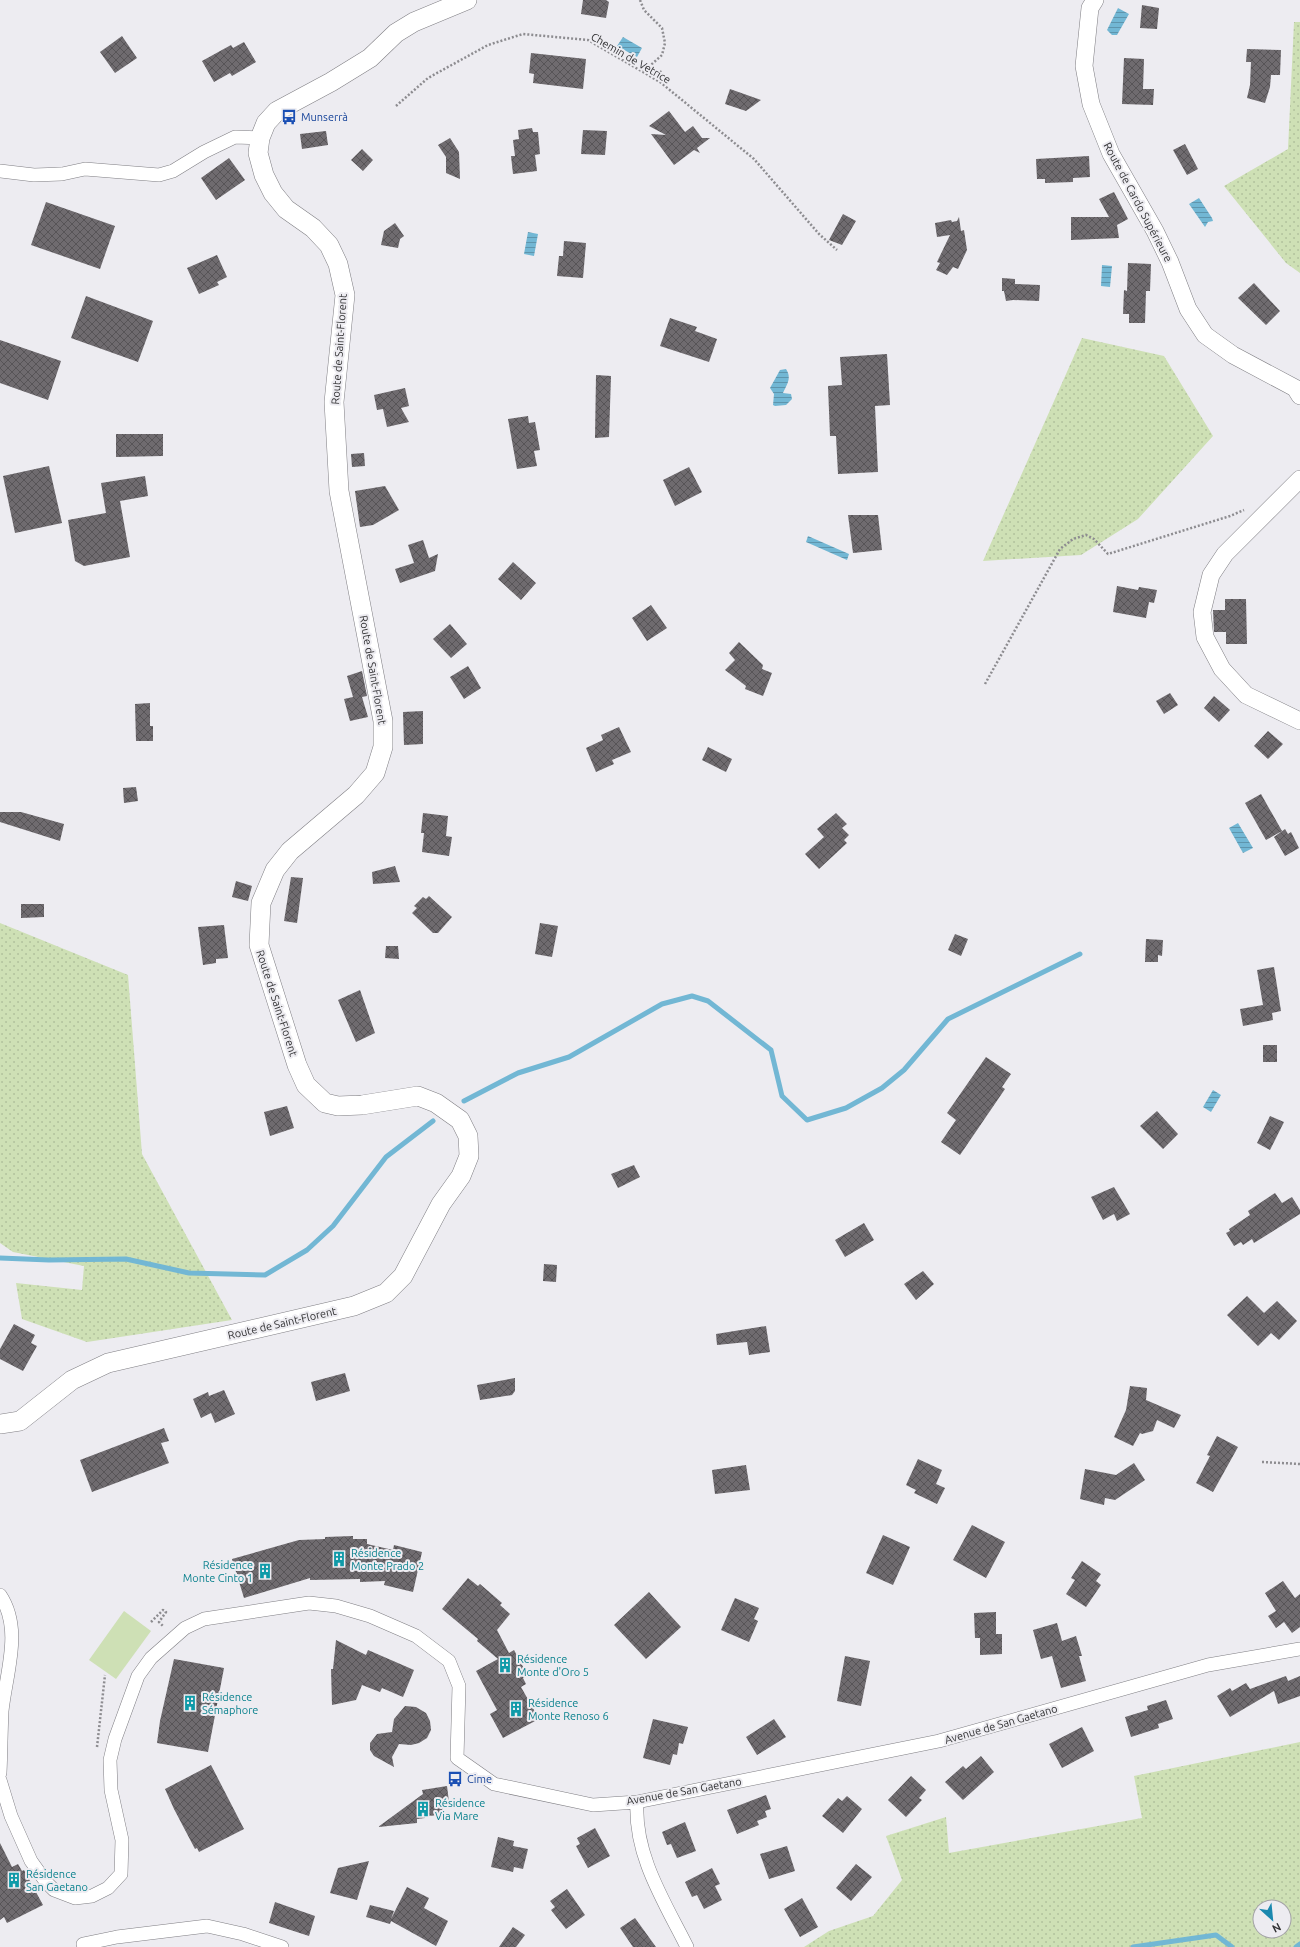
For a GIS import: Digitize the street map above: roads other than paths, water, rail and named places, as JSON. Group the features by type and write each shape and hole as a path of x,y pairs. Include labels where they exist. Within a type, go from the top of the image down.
{"main road":[{"name":"Route de Saint-Florent","path":"0,1424 20,1421 72,1380 108,1363 354,1306 386,1293 403,1276 441,1204 461,1176 468,1156 468,1136 460,1120 436,1103 418,1096 362,1105 338,1106 325,1104 306,1085 297,1065 258,945 261,903 275,870 290,851 356,795 375,772 383,747 383,721 339,491 334,402 345,295 338,264 328,245 313,228 286,208 273,193 264,175 258,153 260,138 266,123 277,111 331,82 370,58 396,33 414,22 467,0"}],"street":[{"name":"Route de Cardo Supérieure","path":"1095,0 1090,8 1084,66 1091,104 1111,154 1156,231 1188,309 1205,335 1233,354 1295,388 1300,396"},
{"path":"0,171 34,175 62,174 85,170 159,175 173,171 204,152 234,137 260,138"},
{"path":"1300,479 1225,554 1211,575 1202,612 1205,637 1222,669 1246,695 1300,721"},
{"path":"0,1595 6,1603 11,1622 12,1642 2,1711 0,1773"},
{"name":"Avenue de San Gaetano","path":"0,1780 10,1816 31,1861 46,1882 54,1890 75,1898 92,1896 108,1888 121,1874 122,1840 110,1790 110,1760 115,1739 138,1676 151,1658 185,1628 204,1619 309,1603 336,1606 370,1616 416,1636 449,1661 459,1686 457,1758 494,1784 593,1805 638,1802 939,1742 1208,1665 1300,1649"},
{"path":"638,1802 636,1820 643,1853 652,1877 687,1947"},
{"path":"83,1944 117,1937 207,1926 243,1934 282,1947"}],"water":[{"path":"1118,8 1129,14 1117,35 1112,35 1107,30"},
{"path":"623,37 642,48 637,57 617,46"},
{"path":"1199,198 1213,221 1208,222 1205,227 1189,204"},
{"path":"528,232 538,234 534,256 524,254"},
{"path":"1102,265 1112,266 1110,287 1101,286"},
{"path":"786,369 789,378 783,393 791,394 792,399 786,405 775,406 773,405 774,394 770,388 780,370"},
{"path":"808,536 849,554 847,560 806,542"},
{"path":"1238,823 1253,848 1243,853 1229,828"},
{"path":"1213,1090 1221,1095 1211,1112 1203,1107"}],"waterway":[{"path":"464,1101 518,1073 569,1057 662,1004 692,996 708,1001 771,1050 782,1096 807,1120 846,1108 882,1088 904,1070 948,1019 1080,954"},
{"path":"0,1258 49,1260 126,1259 189,1273 265,1275 307,1250 333,1226 386,1157 433,1121"},
{"path":"1133,1947 1216,1935 1232,1947"},
{"path":"1296,1947 1300,1944"}],"place":[{"name":"Munserrà","path":"289,117"},
{"name":"Résidence Monte Prado 2","path":"339,1559"},
{"name":"Résidence Monte Cinto 1","path":"265,1571"},
{"name":"Résidence Monte d'Oro 5","path":"505,1665"},
{"name":"Résidence Sémaphore","path":"190,1703"},
{"name":"Résidence Monte Renoso 6","path":"516,1709"},
{"name":"Cime","path":"455,1779"},
{"name":"Résidence Via Mare","path":"423,1809"},
{"name":"Résidence San Gaetano","path":"14,1880"}]}
